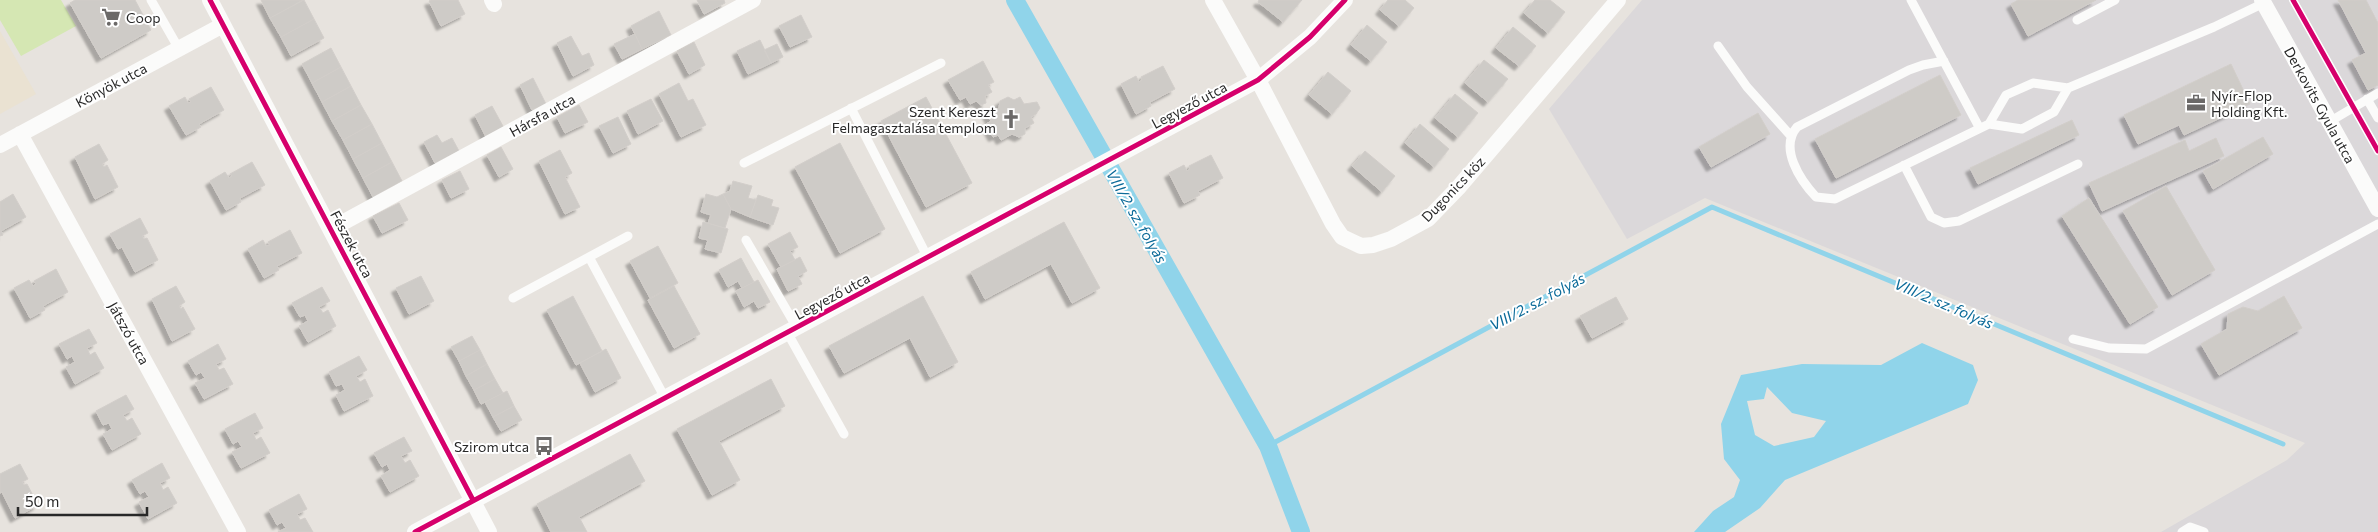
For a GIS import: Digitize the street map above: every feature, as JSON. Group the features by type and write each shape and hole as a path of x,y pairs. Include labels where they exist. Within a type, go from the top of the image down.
{"street":[{"name":"Fészek utca","path":"210,0 473,500"},
{"name":"Hársfa utca","path":"331,229 753,0"},
{"name":"Dugonics köz","path":"1213,0 1342,237 1361,246 1373,245 1391,239 1428,219 1458,188 1618,0"},
{"name":"Legyező utca","path":"415,532 1258,80 1310,37 1345,0"},
{"name":"Derkovits Gyula utca","path":"2263,2 2378,209"},
{"name":"Könyök utca","path":"0,144 223,25"},
{"name":"Játszó utca","path":"20,134 238,532"},
{"path":"473,500 490,532"}],"lane":[{"path":"151,0 179,49"},
{"path":"1911,0 1979,127"},
{"path":"2077,20 2115,0"},
{"path":"1989,124 2006,95 2033,83 2068,88 2214,27 2263,2"},
{"path":"1718,46 1747,86 1790,135"},
{"path":"1944,61 1908,70 1797,127 1790,135 1789,152 1808,188 1816,197 1835,199 1979,127 1989,124 2022,129 2054,112 2068,88"},
{"path":"744,162 940,63"},
{"path":"2329,122 2378,93"},
{"path":"2367,99 2378,118"},
{"path":"851,108 928,258"},
{"path":"1904,165 1931,218 1944,223 1959,221 2078,164"},
{"path":"2073,339 2109,348 2146,349 2378,224"},
{"path":"513,298 628,236"},
{"path":"746,240 844,434"},
{"path":"589,257 665,398"},
{"path":"2182,532 2190,528 2204,532"}],"shaded area":[{"path":"1642,0 2378,0 2378,532 2161,532 2287,460 2305,443 1705,198 1627,239 1549,109"},
{"path":"0,31 36,94 0,114"}],"green space":[{"path":"0,0 61,0 76,26 21,56 0,20"}],"water":[{"path":"1922,343 1973,365 1978,380 1968,404 1785,480 1760,508 1725,532 1694,532 1713,511 1734,497 1740,480 1724,459 1721,424 1741,375 1802,364 1881,365","holes":["1767,387 1792,413 1826,421 1814,437 1774,446 1755,435 1747,401 1764,399"]}],"building":[{"name":"Coop","path":"75,0 135,0 151,30 101,58 70,3"},
{"path":"261,0 303,0 270,18"},
{"path":"304,0 314,19 281,37 270,18"},
{"path":"458,0 465,14 441,26 429,1"},
{"path":"697,0 724,0 725,3 704,14"},
{"path":"1259,0 1302,0 1283,22 1258,2"},
{"path":"1388,0 1405,0 1414,8 1399,26 1380,10"},
{"path":"1535,0 1550,0 1565,12 1548,33 1524,13"},
{"path":"2018,0 2096,0 2028,36 2011,4"},
{"path":"2338,0 2366,0 2378,23 2378,85 2368,90 2352,60 2366,53"},
{"path":"659,11 671,35 642,49 631,26"},
{"path":"801,15 812,37 790,47 779,26"},
{"path":"314,19 324,38 291,56 281,37"},
{"path":"1367,25 1387,42 1371,61 1351,45"},
{"path":"1513,27 1536,46 1519,66 1496,48"},
{"path":"635,34 642,49 622,59 614,44"},
{"path":"571,36 582,56 589,53 594,65 573,76 557,43"},
{"path":"760,40 771,63 748,74 737,51"},
{"path":"694,42 705,65 689,74 677,51"},
{"path":"777,44 783,57 771,63 764,50"},
{"path":"331,48 341,67 312,83 302,64"},
{"path":"1484,60 1508,79 1488,102 1465,83"},
{"path":"983,61 994,82 988,85 992,92 985,96 986,103 981,105 976,101 970,104 966,97 960,100 948,80"},
{"path":"2231,64 2250,104 2184,135 2179,125 2138,144 2124,115"},
{"path":"1163,66 1175,89 1150,102 1151,106 1136,114 1121,84 1136,76 1139,82 1142,80 1141,77"},
{"path":"341,67 351,86 322,102 312,83"},
{"path":"1328,72 1351,91 1332,114 1309,95"},
{"path":"1940,75 1961,115 1836,178 1815,139"},
{"path":"533,78 546,104 532,110 520,85"},
{"path":"679,83 688,101 693,99 706,125 681,137 659,94"},
{"path":"351,86 361,105 332,121 322,102"},
{"path":"211,87 224,110 199,124 201,127 186,135 169,106 185,97 188,103 191,102 189,99"},
{"path":"1455,94 1478,113 1458,137 1435,118"},
{"path":"926,97 972,183 926,207 881,121"},
{"name":"Szent Kereszt Felmagasztalása templom","path":"1008,97 1014,100 1020,97 1024,104 1037,102 1040,108 1031,117 1034,123 1025,128 1025,134 1019,137 1012,134 1001,140 998,135 993,137 986,124 991,121 987,114 999,108 1000,101"},
{"path":"651,99 663,121 638,134 627,111"},
{"path":"361,105 372,124 343,140 332,121"},
{"path":"579,105 588,122 565,133 557,117"},
{"path":"492,106 504,128 486,137 475,115"},
{"path":"1758,113 1770,134 1711,167 1699,147"},
{"path":"618,117 631,144 613,153 599,126"},
{"path":"2072,120 2079,135 1978,184 1970,168"},
{"path":"372,124 382,143 353,159 343,140"},
{"path":"1420,124 1449,149 1434,167 1405,143"},
{"path":"437,135 442,143 452,138 459,151 435,163 424,142"},
{"path":"2263,137 2273,154 2213,189 2203,171"},
{"path":"2216,138 2224,156 2102,211 2089,183 2185,140 2189,151"},
{"path":"382,143 392,162 363,178 353,159"},
{"path":"840,143 885,229 840,253 795,167"},
{"path":"99,144 108,160 102,164 104,167 107,165 118,187 95,199 75,157"},
{"path":"501,147 513,169 499,177 487,155"},
{"path":"560,150 572,173 565,177 580,207 565,214 539,161"},
{"path":"1365,151 1395,176 1382,192 1352,166"},
{"path":"1211,155 1223,178 1198,191 1200,195 1184,203 1169,173 1184,165 1187,171 1190,169 1189,166"},
{"path":"252,162 265,185 240,198 241,202 226,210 210,181 225,172 229,178 232,176 230,174"},
{"path":"392,162 402,181 373,197 363,178"},
{"path":"460,171 469,189 451,198 442,180"},
{"path":"733,181 752,186 748,198 756,200 750,217 731,209 723,194 730,191"},
{"path":"2166,186 2215,270 2172,295 2123,211"},
{"path":"13,194 26,217 1,231 3,235 0,236 0,202"},
{"path":"706,194 717,197 723,194 731,209 725,228 708,223 711,215 701,212"},
{"path":"758,195 773,200 771,206 779,208 773,225 750,217"},
{"path":"2089,198 2158,307 2130,324 2062,216"},
{"path":"399,203 408,220 382,233 373,216"},
{"path":"140,218 148,233 142,236 144,239 147,238 158,260 135,272 122,247 118,249 110,234"},
{"path":"703,222 728,229 721,253 705,249 708,240 699,238"},
{"path":"1064,222 1100,288 1072,303 1051,264 985,299 971,272"},
{"path":"290,230 302,253 277,266 279,270 264,278 248,249 263,240 266,246 270,245 268,242"},
{"path":"790,232 798,247 790,251 795,260 781,267 768,244"},
{"path":"658,246 678,283 650,298 630,261"},
{"path":"800,257 807,271 798,276 802,284 788,291 777,269"},
{"path":"741,258 754,282 742,288 738,281 728,287 719,270"},
{"path":"56,269 68,292 43,306 45,310 30,318 14,288 29,280 33,286 36,284 34,281"},
{"path":"421,276 434,301 409,314 396,288"},
{"path":"758,280 770,302 758,308 754,301 744,307 736,291"},
{"path":"176,286 185,302 179,306 181,309 183,307 195,329 172,341 152,299"},
{"path":"674,286 700,334 674,348 648,300"},
{"path":"322,287 330,301 319,307 323,313 328,310 336,326 308,342 299,326 308,321 305,315 300,317 292,303"},
{"path":"573,296 602,351 576,365 547,310"},
{"path":"923,296 958,362 930,377 910,338 844,373 829,346"},
{"path":"2284,296 2302,328 2219,375 2201,344 2227,329 2228,314 2243,307 2258,311"},
{"path":"1616,297 1628,319 1592,338 1580,316"},
{"path":"89,329 97,343 87,348 90,355 95,352 104,368 75,384 66,367 75,362 72,356 67,359 59,344"},
{"path":"472,336 480,350 459,361 451,347"},
{"path":"218,344 226,359 216,364 219,370 224,368 233,384 204,399 195,383 205,378 201,372 196,375 188,361"},
{"path":"606,349 621,378 595,392 580,363"},
{"path":"480,350 487,364 466,376 459,361"},
{"path":"359,356 367,370 356,376 360,382 365,379 373,396 344,411 336,395 345,390 342,384 336,386 329,372"},
{"path":"487,364 495,379 474,390 466,376"},
{"path":"495,379 503,393 481,404 474,390"},
{"path":"771,379 785,406 719,441 740,480 712,495 677,429"},
{"path":"507,391 514,406 493,417 485,402"},
{"path":"126,395 134,409 123,415 127,421 132,418 141,434 112,450 103,434 112,429 109,423 103,425 96,411"},
{"path":"514,406 522,420 501,431 493,417"},
{"path":"255,413 263,428 253,433 256,440 261,437 270,453 241,468 232,452 242,447 238,441 233,444 225,429"},
{"path":"404,437 412,451 401,456 405,463 410,460 419,476 390,492 381,476 390,470 387,464 382,467 374,453"},
{"path":"630,454 645,481 579,517 587,532 551,532 537,504"},
{"path":"162,463 170,478 160,483 163,490 168,487 177,503 148,519 139,502 149,497 145,491 140,494 132,480"},
{"path":"20,464 28,479 22,482 24,485 27,484 38,505 15,518 2,492 0,493 0,474"},
{"path":"299,494 307,509 297,514 300,520 305,518 313,532 278,532 286,528 282,522 277,525 269,510"}],"waterway":[{"name":"VIII/2. sz. folyás","path":"1015,0 1268,446 1301,532"},
{"name":"VIII/2. sz. folyás","path":"1268,446 1712,207 2283,444"}],"cycle path":[{"path":"210,0 473,500"},
{"path":"415,532 1258,80 1310,37 1345,0"},
{"path":"2293,0 2378,151"}],"place":[{"name":"Coop","path":"111,17"},
{"name":"Nyír-Flop Holding Kft.","path":"2196,103"},
{"name":"Szent Kereszt Felmagasztalása templom","path":"1011,119"},
{"name":"Szirom utca","path":"544,446"}]}
